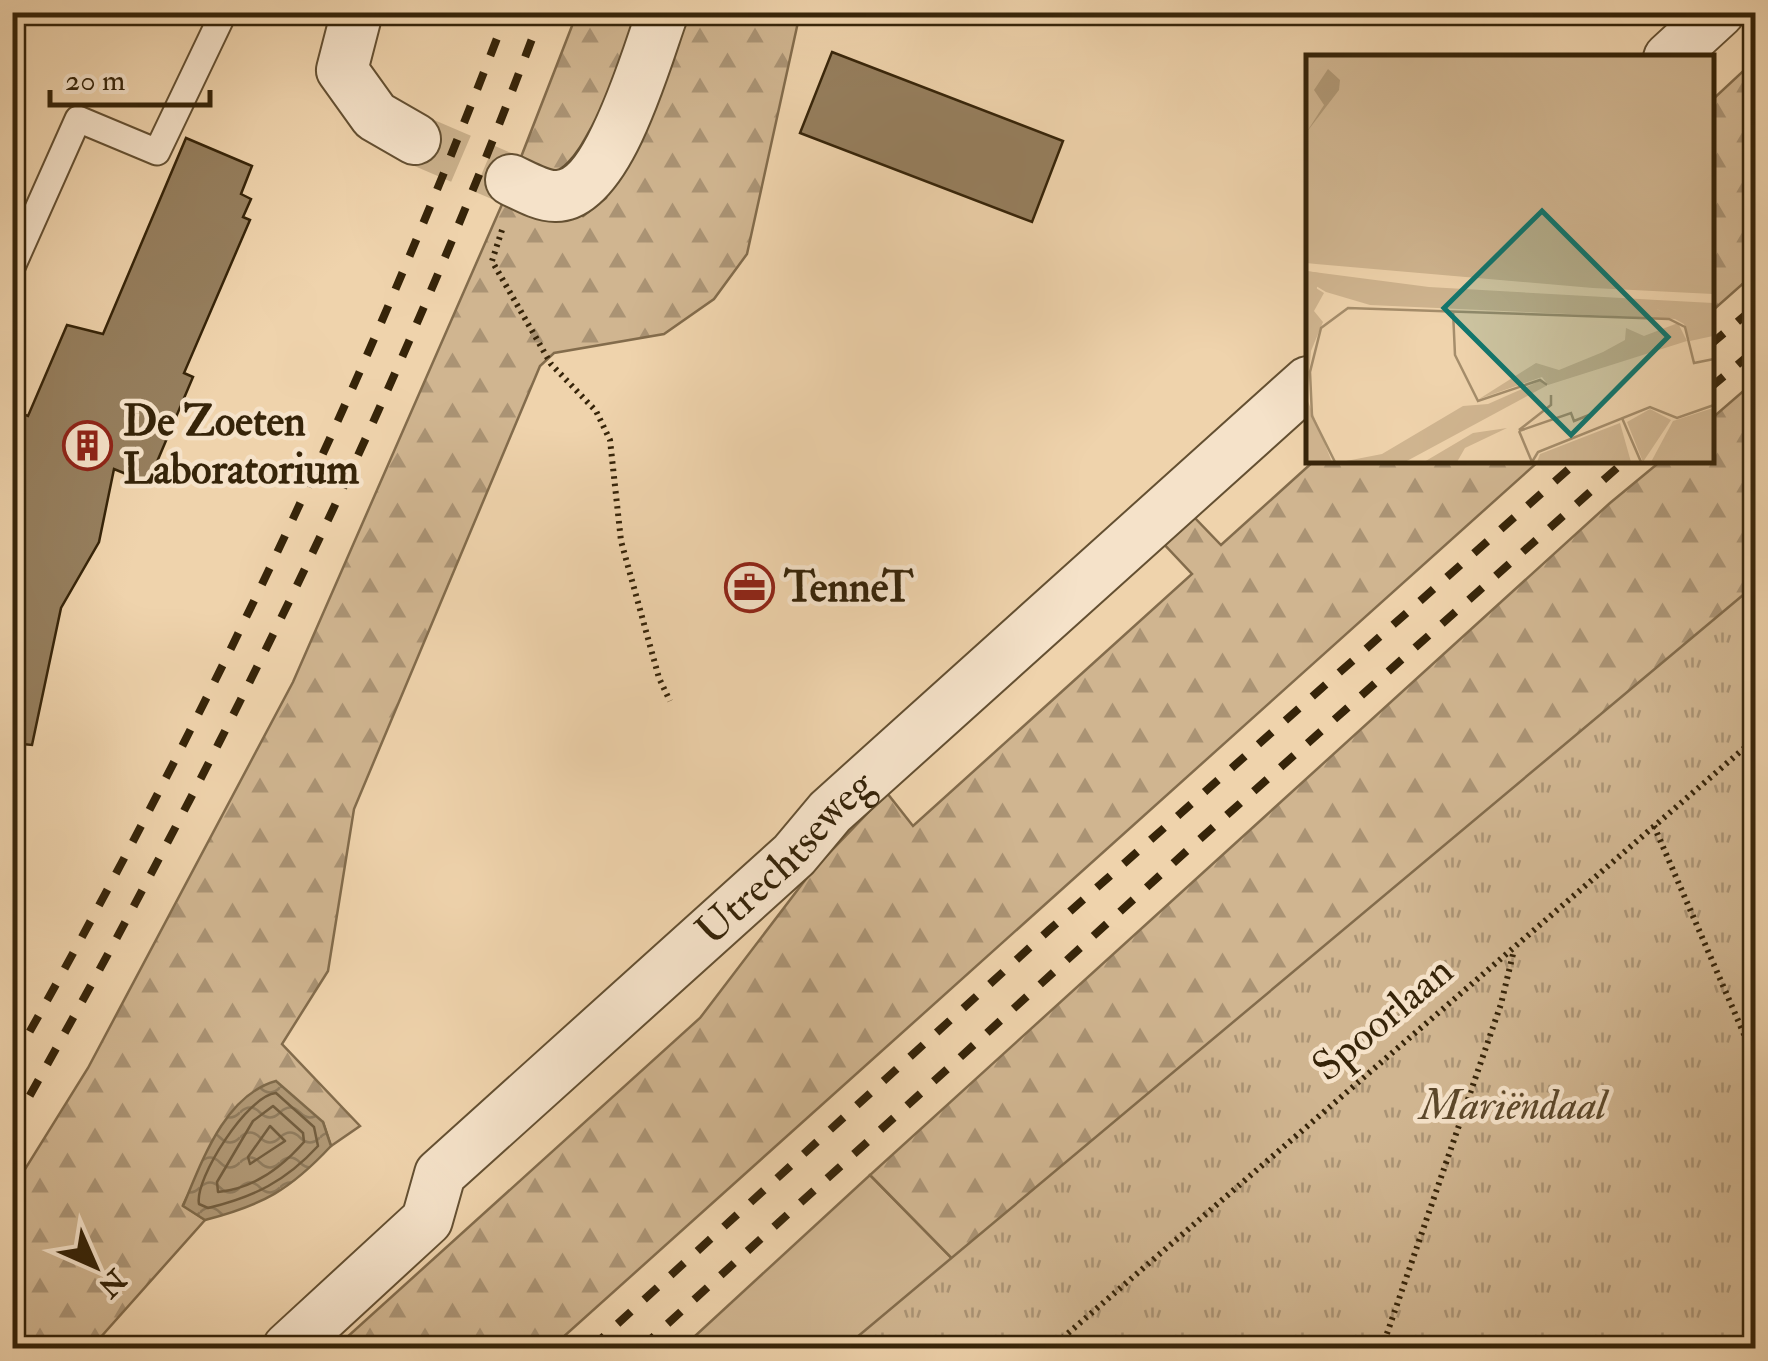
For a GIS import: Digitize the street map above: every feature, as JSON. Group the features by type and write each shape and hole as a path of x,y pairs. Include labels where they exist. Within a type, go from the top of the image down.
{"street":[{"path":"357,12 342,70 375,116 415,140"},
{"path":"517,182 554,196 569,194 600,166 617,136 663,12"},
{"name":"Utrechtseweg","path":"288,1348 427,1220 440,1174 794,855 830,812 1306,384"}],"lane":[{"path":"12,267 78,119 157,152 224,12"}],"path":[{"path":"517,182 492,260 551,364 596,412 610,440 621,541 659,678 670,701"},
{"name":"Spoorlaan","path":"1051,1348 1393,1048 1514,949 1756,738"},
{"path":"1654,826 1756,1062"},
{"path":"1382,1348 1501,1004 1514,949"}],"green space":[{"path":"577,13 648,13 571,174 516,170"},
{"path":"677,13 800,13 747,254 714,299 664,334 554,353 540,366 354,809 328,971 282,1044 360,1126 331,1146 323,1122 217,1136 183,1205 205,1220 91,1348 13,1348 12,1190 88,1068 293,682 507,193 583,216 606,198"},
{"path":"1755,60 1755,273 1713,310 1713,99"},
{"path":"1755,381 1755,725 1038,1346 870,1175 1610,503 1660,462 1713,462 1713,417"},
{"path":"1313,462 1538,462 551,1348 335,1348 700,1018 812,871 887,793 913,826 1192,574 1162,542 1192,515 1221,545"},
{"name":"Mariëndaal","path":"1755,585 1755,1348 844,1348"},
{"path":"870,1175 1038,1346 682,1348"}],"water":[{"path":"276,1081 323,1122 331,1146 274,1194 205,1220 183,1206 207,1150 243,1100"}],"building":[{"path":"832,52 1063,141 1032,222 800,133"},
{"name":"De Zoeten Laboratorium","path":"186,138 252,166 241,194 251,199 243,217 250,220 184,373 193,377 148,483 114,469 99,542 61,608 32,745 12,743 12,410 28,416 67,325 103,334"}],"tunnel":[{"path":"415,139 511,180"}],"railway":[{"path":"12,1063 151,808 280,547 399,282 507,12"},
{"path":"12,1127 160,856 299,580 427,299 542,12"},
{"path":"1713,342 1756,306"},
{"path":"1713,385 1756,349"},
{"path":"591,1348 1049,930 1577,462"},
{"path":"641,1348 1191,847 1624,462"}],"place":[{"name":"De Zoeten Laboratorium","path":"88,446"},
{"name":"TenneT","path":"749,588"}]}
